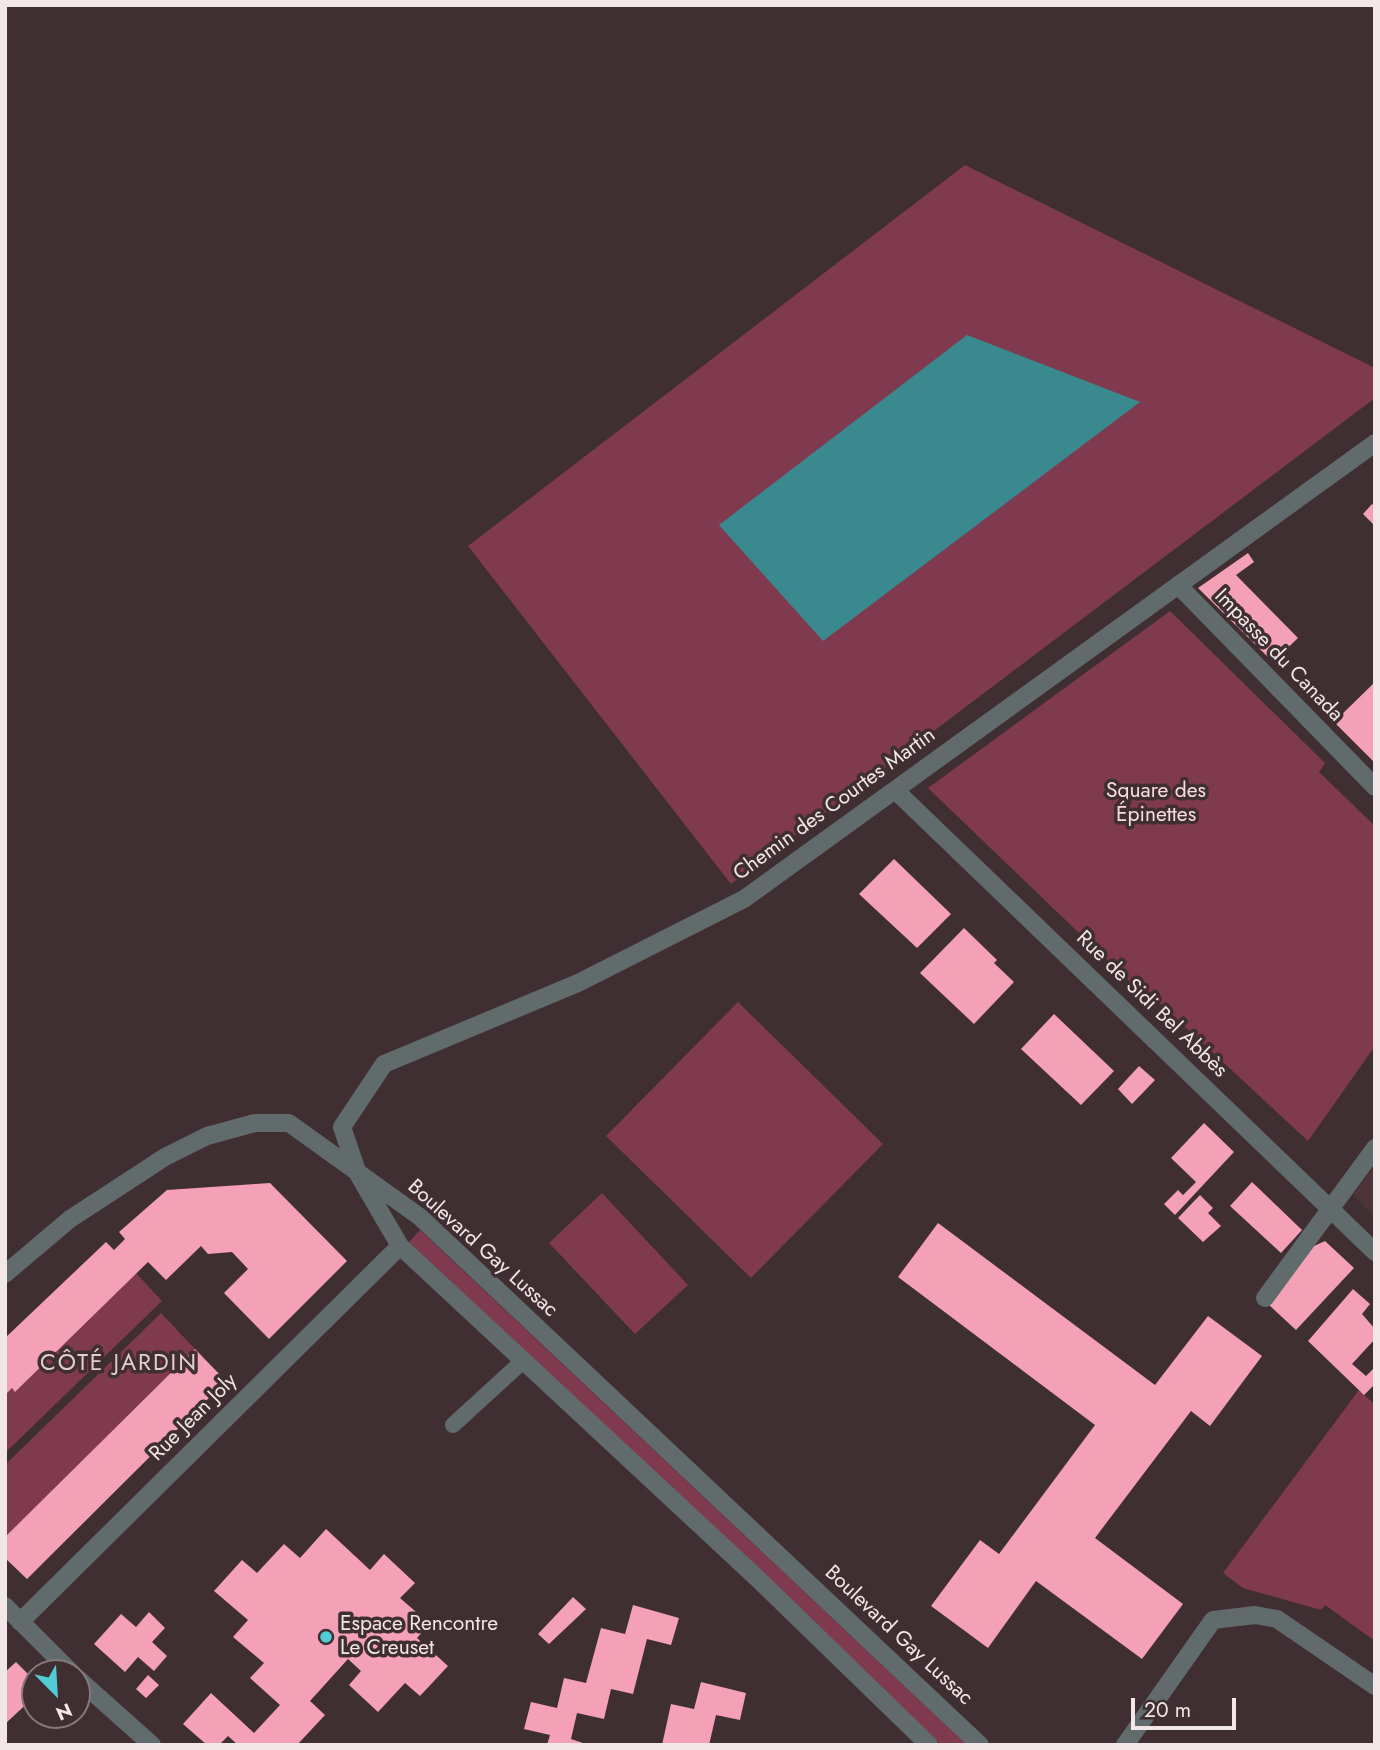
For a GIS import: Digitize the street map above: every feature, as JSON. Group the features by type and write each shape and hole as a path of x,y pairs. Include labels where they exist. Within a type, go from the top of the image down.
{"street":[{"name":"Chemin des Courtes Martin","path":"358,1174 342,1127 384,1064 578,982 744,899 1375,443"},
{"name":"Impasse du Canada","path":"1178,585 1375,788"},
{"name":"Rue de Sidi Bel Abbès","path":"896,791 1375,1252"},
{"path":"5,1274 71,1219 165,1157 207,1136 255,1122 289,1123 358,1174"},
{"path":"1265,1298 1375,1148"},
{"name":"Boulevard Gay Lussac","path":"358,1174 400,1246 758,1579 929,1745"},
{"name":"Boulevard Gay Lussac","path":"358,1174 420,1217 981,1745"},
{"name":"Rue Jean Joly","path":"20,1622 400,1246"},
{"path":"5,1606 58,1659"},
{"path":"1125,1745 1213,1620 1255,1615 1277,1619 1375,1686"},
{"path":"91,1691 152,1745"}],"lane":[{"path":"453,1425 523,1361"}],"shaded area":[{"path":"1375,1165 1375,1216 1353,1195"}],"green space":[{"path":"965,165 1375,368 1375,398 731,884 468,546"},
{"name":"Square des Épinettes","path":"1170,611 1325,763 1319,772 1375,826 1375,1046 1308,1141 1142,987 1131,983 928,788"},
{"path":"738,1002 883,1144 751,1278 606,1136"},
{"path":"602,1193 688,1285 635,1334 549,1243"},
{"path":"420,1230 967,1745 941,1745 409,1242"},
{"path":"136,1273 162,1301 5,1453 5,1395 12,1388 16,1391"},
{"path":"161,1313 195,1349 5,1537 5,1465"},
{"path":"1359,1390 1375,1405 1375,1641 1325,1605 1321,1610 1243,1588 1223,1573"}],"water":[{"path":"967,335 1140,402 823,641 719,525"}],"building":[{"path":"1372,504 1375,507 1375,526 1363,514"},
{"path":"1248,553 1254,562 1236,575 1298,638 1273,662 1198,588"},
{"path":"1375,682 1375,763 1334,722"},
{"path":"894,859 951,914 917,948 859,894"},
{"path":"964,928 997,960 994,963 1014,982 974,1024 920,973"},
{"path":"1054,1014 1114,1071 1081,1105 1021,1049"},
{"path":"1139,1066 1155,1080 1132,1104 1118,1089"},
{"path":"1204,1123 1234,1152 1175,1215 1164,1204 1178,1190 1183,1195 1196,1182 1171,1158"},
{"path":"1252,1182 1302,1230 1281,1253 1230,1206"},
{"path":"270,1183 347,1261 269,1339 224,1293 248,1269 232,1252 208,1254 201,1246 166,1280 148,1262 15,1392 12,1388 5,1395 5,1338 106,1242 114,1250 125,1239 119,1232 167,1190"},
{"path":"1200,1195 1213,1208 1208,1213 1221,1226 1203,1242 1178,1218"},
{"path":"938,1223 1155,1385 1208,1316 1262,1356 1210,1426 1191,1411 1095,1538 1183,1604 1142,1659 1036,1581 988,1648 931,1606 980,1540 999,1554 1095,1425 898,1277"},
{"path":"1325,1241 1354,1268 1296,1330 1269,1305 1314,1246"},
{"path":"1353,1289 1370,1304 1362,1314 1375,1329 1375,1339 1352,1364 1366,1376 1375,1367 1375,1384 1364,1395 1308,1341"},
{"path":"195,1349 226,1381 27,1579 5,1558 5,1537"},
{"name":"Espace Rencontre Le Creuset","path":"326,1529 370,1570 384,1554 415,1583 400,1598 430,1624 417,1638 448,1666 420,1696 405,1683 378,1712 349,1685 361,1671 348,1659 310,1701 325,1715 297,1745 238,1745 228,1736 219,1745 207,1745 183,1724 211,1693 254,1733 280,1705 250,1678 264,1663 233,1637 248,1620 214,1591 242,1560 257,1573 284,1544 300,1558"},
{"path":"573,1597 586,1609 549,1644 538,1634"},
{"path":"633,1605 679,1618 671,1645 647,1639 633,1694 611,1689 604,1719 577,1713 571,1739 589,1745 547,1745 550,1735 524,1729 531,1702 557,1708 564,1678 586,1683 601,1628 625,1634"},
{"path":"149,1612 165,1628 152,1642 167,1656 154,1671 138,1657 125,1672 94,1644 121,1614 136,1627"},
{"path":"16,1662 21,1667 21,1709 5,1724 5,1672"},
{"path":"148,1675 159,1685 146,1698 136,1689"},
{"path":"701,1682 746,1693 740,1720 716,1715 709,1745 662,1745 671,1704 694,1709"}],"place":[{"name":"Espace Rencontre Le Creuset","path":"326,1637"}],"district":[{"name":"CÔTÉ JARDIN","path":"119,1364"}]}
